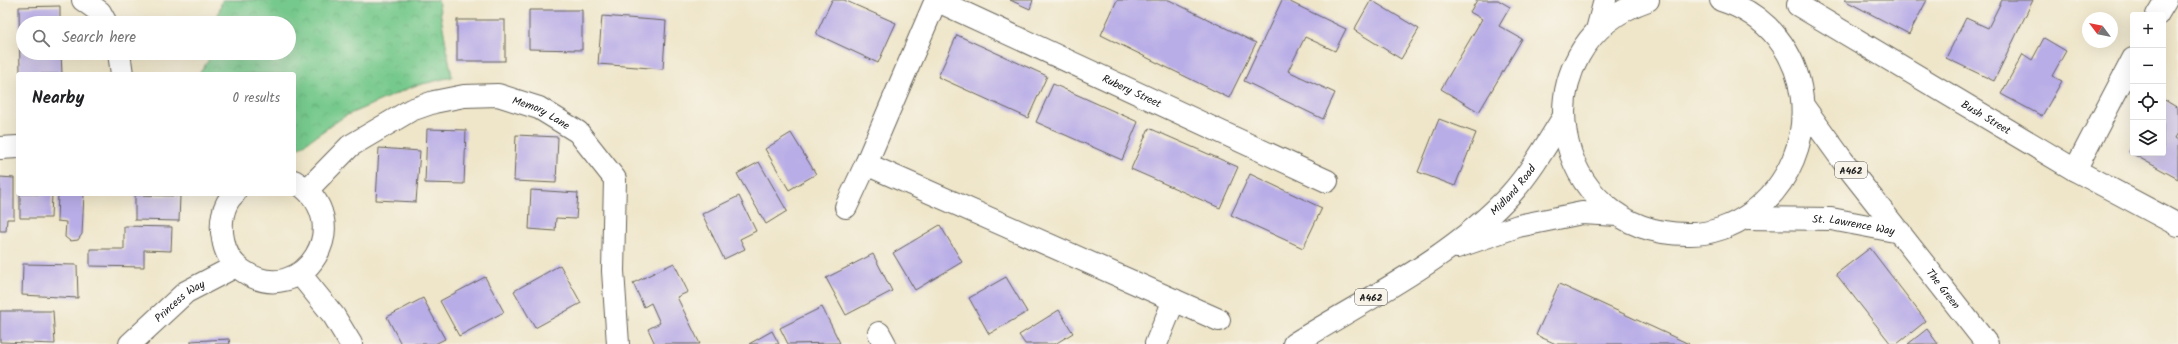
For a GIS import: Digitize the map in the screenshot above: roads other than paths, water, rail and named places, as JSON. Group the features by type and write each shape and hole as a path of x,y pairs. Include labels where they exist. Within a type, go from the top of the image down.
{"street":[{"path":"84,0 100,12 102,16"},
{"path":"846,208 936,0"},
{"name":"Rubery Street","path":"936,0 1327,181"},
{"path":"1597,30 1605,0"},
{"path":"1648,0 1630,6 1597,30 1585,44 1575,61 1567,87 1563,118 1568,145 1581,177 1595,196 1618,215 1648,229 1663,233 1689,234 1710,231 1744,218 1763,205 1790,171 1798,149 1803,126 1804,107 1798,77 1780,42 1766,27 1748,12 1721,0"},
{"path":"2159,12 2166,0"},
{"name":"Bush Street","path":"1798,5 2075,170 2178,225"},
{"path":"120,60 122,72"},
{"path":"2075,170 2130,65"},
{"name":"Memory Lane","path":"301,185 350,146 411,110 434,102 464,96 498,95 539,108 578,132 615,179 613,271 618,344"},
{"name":"St. Lawrence Way","path":"1804,107 1900,232"},
{"name":"Midland Road","path":"1294,344 1448,250 1510,195 1542,152 1563,118"},
{"path":"0,148 16,147"},
{"path":"866,164 1219,320"},
{"path":"232,196 225,209 220,226 225,251 236,266 250,276 268,281 286,280 300,274 312,264 320,251 325,234 324,221 319,204 301,185"},
{"name":"Midland Road","path":"1448,250 1518,226 1582,212 1618,215"},
{"name":"St. Lawrence Way","path":"1744,218 1831,219 1900,232"},
{"name":"The Green","path":"1900,232 1987,344"},
{"name":"Princess Way","path":"130,344 186,292 236,266"},
{"path":"300,274 334,316 351,344"},
{"path":"1156,344 1174,300"}]}
